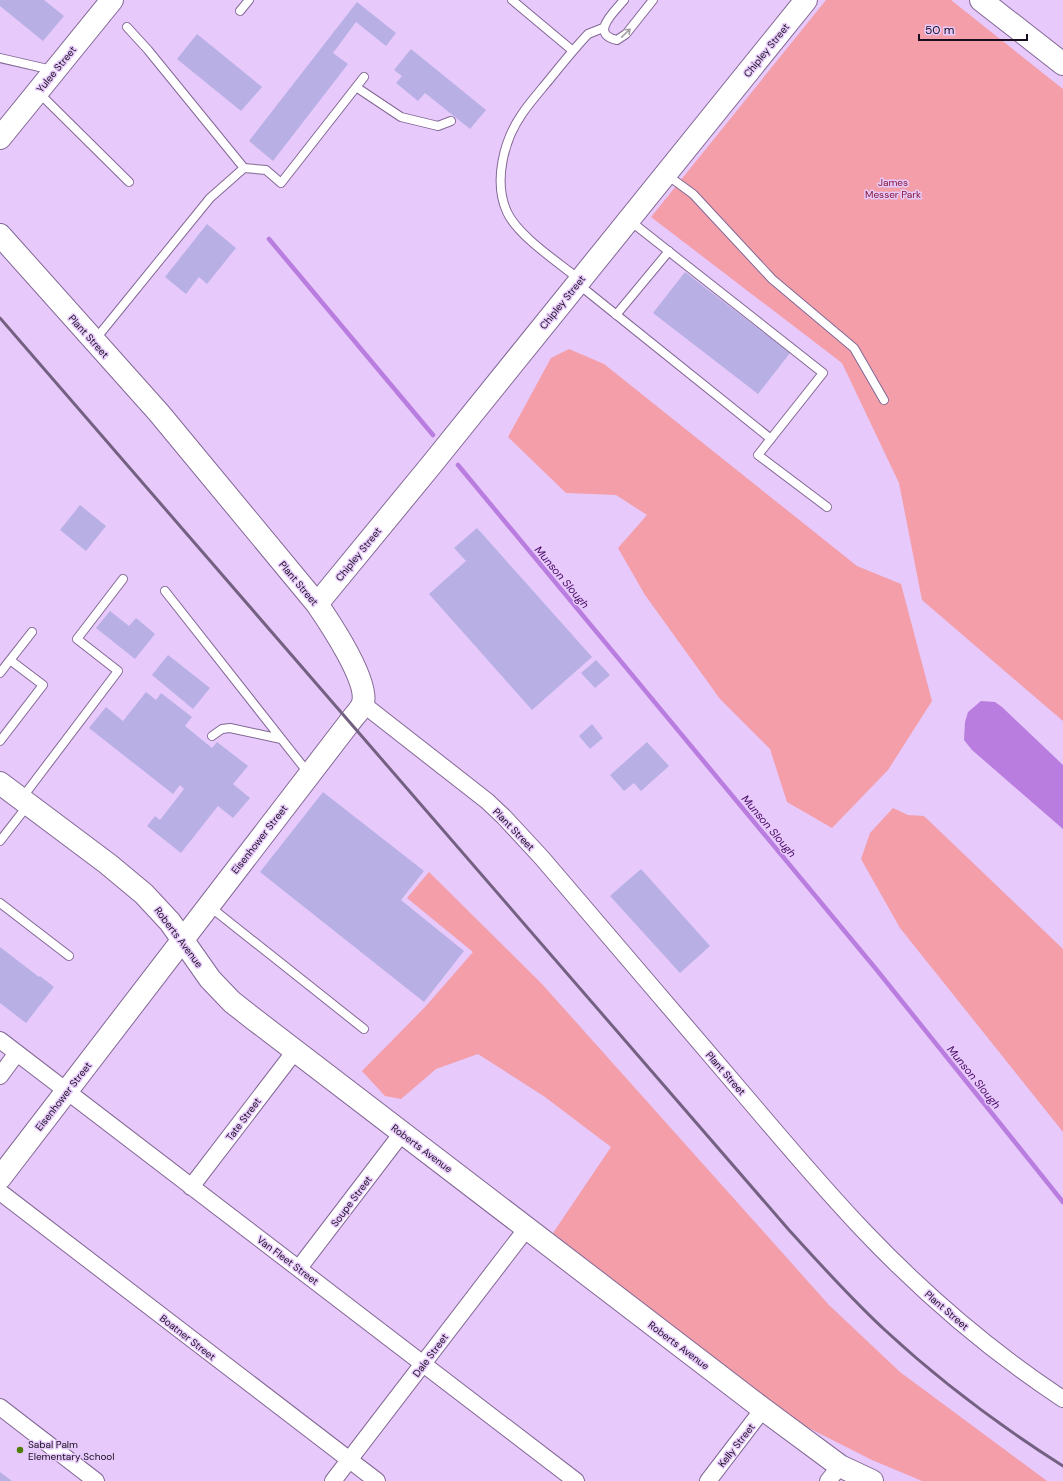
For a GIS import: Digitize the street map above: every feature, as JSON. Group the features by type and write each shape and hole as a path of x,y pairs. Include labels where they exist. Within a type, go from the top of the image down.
{"street":[{"name":"Yulee Street","path":"0,138 112,0"},
{"name":"Chipley Street","path":"317,604 806,0"},
{"path":"981,0 1063,64"},
{"name":"Plant Street","path":"0,235 158,413 317,604 329,621 358,673 364,693 363,704 504,817 547,864 790,1148 863,1230 899,1266 954,1317 998,1353 1034,1380 1063,1399"},
{"name":"Eisenhower Street","path":"0,1178 363,704"},
{"name":"Roberts Avenue","path":"0,783 108,864 144,894 165,917 210,979 232,1002 763,1409 834,1473 872,1481"},
{"name":"Eisenhower Street","path":"156,975 170,968 179,966 210,979"},
{"name":"Van Fleet Street","path":"0,1040 424,1363 576,1481"},
{"name":"Tate Street","path":"191,1187 295,1051"},
{"path":"0,1076 17,1053"},
{"name":"Soupe Street","path":"299,1268 402,1133"},
{"name":"Boatner Street","path":"0,1192 376,1481"},
{"name":"Dale Street","path":"333,1481 527,1228"},
{"path":"0,1407 96,1481"},
{"name":"Kelly Street","path":"708,1481 763,1409"}],"lane":[{"path":"240,11 249,0"},
{"path":"512,0 573,51"},
{"path":"624,0 605,22 603,28 608,38 617,40 626,34 653,0"},
{"path":"127,27 148,50 244,168 266,170 281,183 364,77"},
{"path":"603,28 588,34 573,51 522,114 512,133 504,155 500,176 502,196 507,212 520,230 616,315 771,439"},
{"path":"0,58 54,71"},
{"path":"356,87 401,117 438,126 451,121"},
{"path":"38,92 129,182"},
{"path":"94,341 210,198 244,168"},
{"path":"666,174 693,194 772,279 854,348 884,400"},
{"path":"629,220 823,373 758,455 827,507"},
{"path":"616,315 669,252"},
{"path":"0,841 25,802 118,671 77,639 123,579"},
{"path":"165,591 309,775"},
{"path":"0,674 32,632"},
{"path":"0,741 43,685 10,660"},
{"path":"212,736 222,729 230,728 281,739"},
{"path":"0,903 69,956"},
{"path":"208,906 364,1029"}],"green space":[{"name":"James Messer Park","path":"826,0 951,0 1063,89 1063,721 922,600 899,483 842,363 651,217"},
{"path":"569,349 604,364 857,566 901,584 932,701 888,770 832,828 787,802 770,749 720,699 645,595 618,548 647,515 616,495 566,493 508,437 551,358"},
{"path":"893,808 908,815 924,816 1063,949 1063,1132 900,928 861,859 870,833"},
{"path":"429,872 542,984 829,1305 900,1372 1047,1481 922,1481 872,1460 775,1411 615,1285 553,1233 611,1147 545,1097 478,1054 436,1069 401,1099 385,1096 362,1071 426,1006 473,952 407,898"}],"shaded area":[{"path":"981,701 995,702 1002,707 1063,765 1063,829 972,750 964,740 965,722 968,712"}],"building":[{"path":"0,0 44,0 64,16 43,41 0,6"},
{"path":"357,2 396,33 386,46 356,22 333,53 348,64 273,161 249,141"},
{"path":"197,34 262,87 241,111 177,59"},
{"path":"411,49 486,110 470,129 425,93 418,101 396,83 402,76 394,70"},
{"path":"207,224 236,248 207,284 199,277 186,294 165,277"},
{"path":"685,272 790,353 758,394 653,313"},
{"path":"80,505 106,526 86,551 60,530"},
{"path":"477,528 592,657 532,710 429,594 466,561 454,548"},
{"path":"110,611 129,626 136,618 155,634 135,659 96,628"},
{"path":"168,655 210,688 193,709 152,675"},
{"path":"596,660 610,675 595,688 581,673"},
{"path":"146,692 156,700 161,693 192,717 185,726 212,748 217,742 248,766 233,784 250,798 233,818 218,806 181,853 147,826 155,816 160,820 184,789 180,785 173,794 89,728 106,707 123,721"},
{"path":"592,724 603,738 590,749 579,736"},
{"path":"647,742 669,766 641,791 634,783 624,791 610,775"},
{"path":"323,792 424,871 401,900 464,951 424,1002 260,872"},
{"path":"641,869 710,946 680,973 610,896"},
{"path":"0,947 54,987 26,1023 0,1003"},
{"path":"0,1472 12,1481 0,1481"}],"waterway":[{"path":"269,239 433,435"},
{"name":"Munson Slough","path":"458,465 876,969 1063,1202"}],"railway":[{"path":"0,318 789,1230 849,1295 907,1350 950,1386 1016,1435 1063,1466"}],"place":[{"name":"Sabal Palm Elementary School","path":"20,1450"}]}
